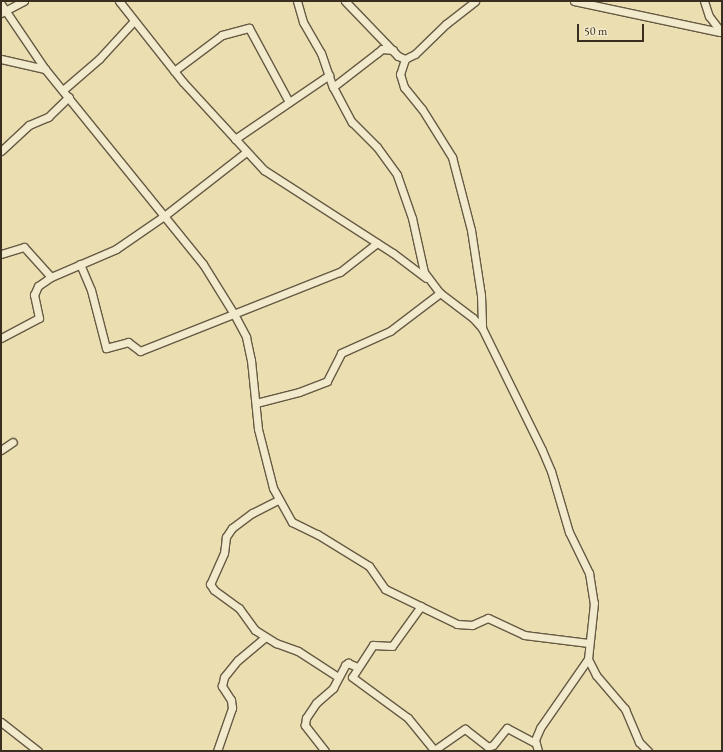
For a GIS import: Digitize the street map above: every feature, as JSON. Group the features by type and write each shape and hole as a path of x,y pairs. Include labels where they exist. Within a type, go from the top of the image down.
{"street":[{"path":"24,1 3,9 45,69 203,264 234,314 246,337 261,443 278,500 297,527 317,534 369,566 385,589 457,624 472,625 488,618 524,635 589,643"},
{"path":"119,1 174,71 236,139 245,152 272,177 378,243 428,280 440,293 473,318 482,328 548,464 568,528 590,573 594,603 588,659 596,675 625,708 639,742 648,751"},
{"path":"297,1 303,22 321,53 333,87 352,122 377,147 397,175 412,218 424,272 428,280"},
{"path":"345,1 393,50 405,59"},
{"path":"475,1 446,24 415,54 405,59 400,74 404,87 422,109 452,158 471,230 481,295 482,328"},
{"path":"574,1 721,33"},
{"path":"704,1 710,16 721,33"},
{"path":"63,90 99,59 134,21"},
{"path":"174,71 222,35 249,28 289,102"},
{"path":"333,87 382,49 393,50"},
{"path":"1,58 45,69"},
{"path":"236,139 329,75"},
{"path":"1,151 29,125 48,117 69,97"},
{"path":"1,338 38,320 40,316 34,292 51,277 116,249 164,216 245,152"},
{"path":"80,264 91,290 106,348 128,342 140,351 340,272 378,243"},
{"path":"1,254 24,247 51,277"},
{"path":"256,403 299,392 327,381 342,353 390,331 440,293"},
{"path":"1,450 13,442"},
{"path":"278,500 252,513 232,528 226,537 224,553 210,582 214,590 239,608 247,621 265,637 298,651 338,677"},
{"path":"421,606 392,646 373,645 352,674 353,680 405,715 434,750 465,729 488,747 493,745 507,728 535,743"},
{"path":"217,751 232,708 231,700 222,686 224,677 238,660 265,637"},
{"path":"538,751 535,743 540,728 588,659"},
{"path":"325,751 306,725 306,718 316,703 333,688 347,663 357,667"},
{"path":"1,722 38,751"}]}
